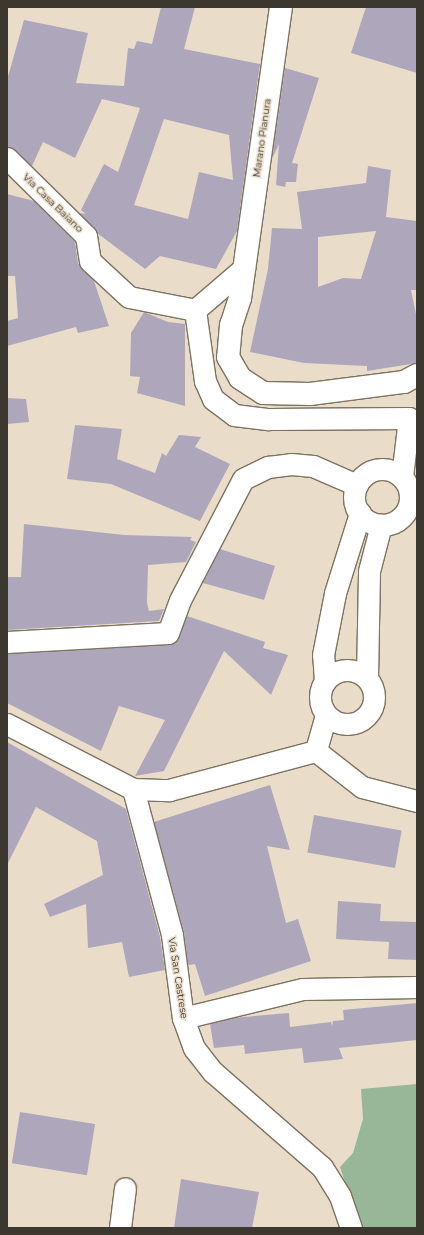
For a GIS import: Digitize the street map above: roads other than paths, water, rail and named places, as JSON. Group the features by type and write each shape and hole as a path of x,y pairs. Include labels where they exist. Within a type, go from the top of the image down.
{"street":[{"name":"Marano Pianura","path":"281,7 244,268 228,357 240,378 264,393 310,394 404,382 417,375"},
{"name":"Via Casa Baiano","path":"7,158 86,236 90,261 129,297 195,310"},
{"path":"244,268 195,310 205,381 213,399 234,415 269,419 413,418 408,481 410,492 408,508 399,519 381,525 372,523 360,512 354,494 357,485 369,472 378,469 387,469 408,481"},
{"path":"7,642 168,633 190,579 243,479 268,467 292,464 313,466 357,485"},
{"path":"316,751 326,715 320,697 325,681 323,655 335,593 360,512"},
{"path":"326,715 342,724 365,718 374,701 367,678 370,572 381,525"},
{"path":"325,681 341,670 352,670 367,678"},
{"path":"7,724 133,789 169,790 316,751"},
{"path":"316,751 362,787 417,802"},
{"name":"Via San Castrese","path":"133,789 172,934 183,1018 194,1048 205,1064 322,1167 340,1196 351,1228"},
{"path":"183,1018 303,989 417,987"},
{"path":"120,1228 125,1188"}]}
